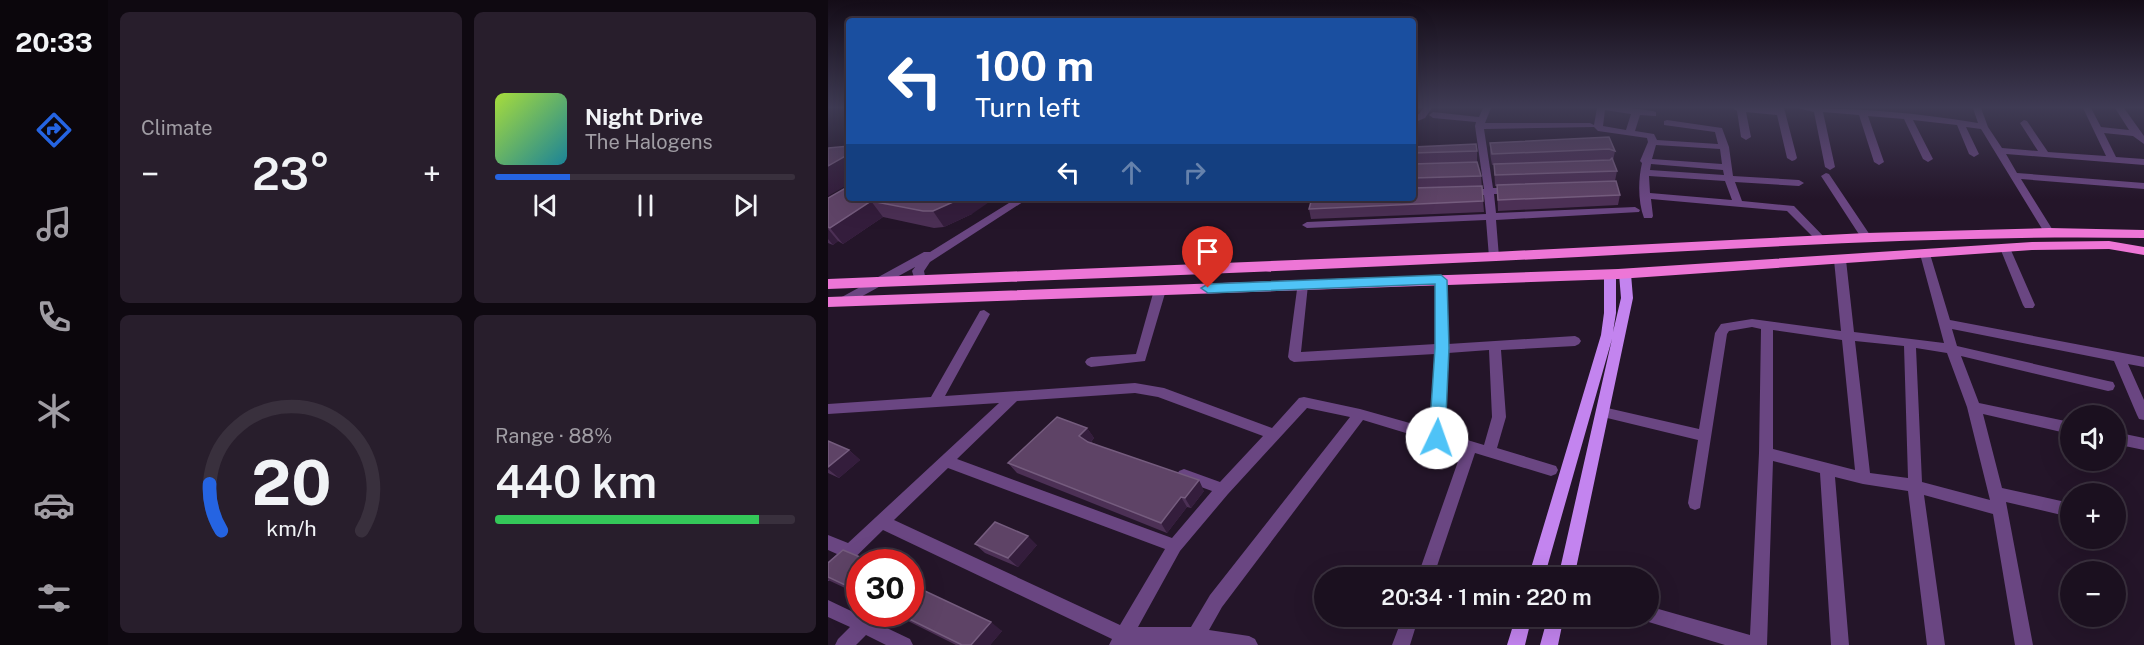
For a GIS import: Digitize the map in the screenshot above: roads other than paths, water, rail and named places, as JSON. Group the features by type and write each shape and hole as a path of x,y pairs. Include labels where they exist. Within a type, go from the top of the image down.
{"main road":[{"path":"828,284 1494,257 1866,237 2049,232 2098,233 2142,239"},
{"path":"828,302 1618,274 2005,248 2109,245 2142,239"}],"street":[{"path":"1481,138 1489,192 1494,257"},
{"path":"1648,216 1644,173 1652,138"},
{"path":"1721,138 1727,173 1738,203"},
{"path":"1787,138 1792,158"},
{"path":"1823,138 1828,171 1866,237"},
{"path":"1871,138 1879,162"},
{"path":"1918,138 1928,159"},
{"path":"1967,138 1974,154"},
{"path":"1991,138 2049,232"},
{"path":"2034,138 2045,155"},
{"path":"2102,138 2113,161"},
{"path":"1653,142 1724,147"},
{"path":"1481,148 1492,148"},
{"path":"1999,151 2144,162"},
{"path":"1646,161 1799,183"},
{"path":"1472,167 1496,170"},
{"path":"1644,173 1727,173"},
{"path":"2015,176 2144,186"},
{"path":"1456,192 1523,190"},
{"path":"1645,196 1790,208 1822,240"},
{"path":"920,281 918,271 926,259 1019,201"},
{"path":"1308,225 1635,210"},
{"path":"844,300 874,282 943,248"},
{"path":"2005,248 2029,305"},
{"path":"1925,254 1952,349 1974,407 1996,493 2024,645"},
{"path":"1840,260 1863,478"},
{"path":"1568,567 1585,480 1603,412 1627,298 1618,274"},
{"path":"1539,567 1606,335 1618,274"},
{"path":"1437,438 1442,348 1441,280"},
{"path":"1302,285 1294,357 1575,341"},
{"path":"1091,362 1141,358 1160,290"},
{"path":"935,402 984,314"},
{"path":"1695,503 1721,333 1725,327 1739,323 1910,342 1952,349 2108,386"},
{"path":"1945,323 2144,362"},
{"path":"1659,617 1756,645 1766,453 1767,325"},
{"path":"1910,342 1915,486 1936,645"},
{"path":"1489,452 1499,417 1495,345"},
{"path":"2118,358 2144,415"},
{"path":"828,410 1135,388 1160,392 1273,434"},
{"path":"853,549 1013,397"},
{"path":"1121,640 1175,546 1223,489 1304,402 1360,414 1551,470"},
{"path":"1974,407 2060,426"},
{"path":"1603,412 1704,436"},
{"path":"1196,636 1216,601 1360,414"},
{"path":"2126,440 2144,444"},
{"path":"1429,567 1470,446"},
{"path":"1766,453 1863,478 1915,486 2000,509"},
{"path":"945,461 1175,546"},
{"path":"1167,470 1223,489"},
{"path":"1827,470 1840,645"},
{"path":"1996,493 2060,508"},
{"path":"881,522 1121,640 1196,636 1249,645"},
{"path":"828,542 846,550"},
{"path":"828,573 846,556"},
{"path":"828,608 846,616"},
{"path":"844,645 862,627"},
{"path":"868,627 904,645"},
{"path":"1401,645 1407,627"},
{"path":"1516,645 1521,627"},
{"path":"1548,645 1553,627"}]}
